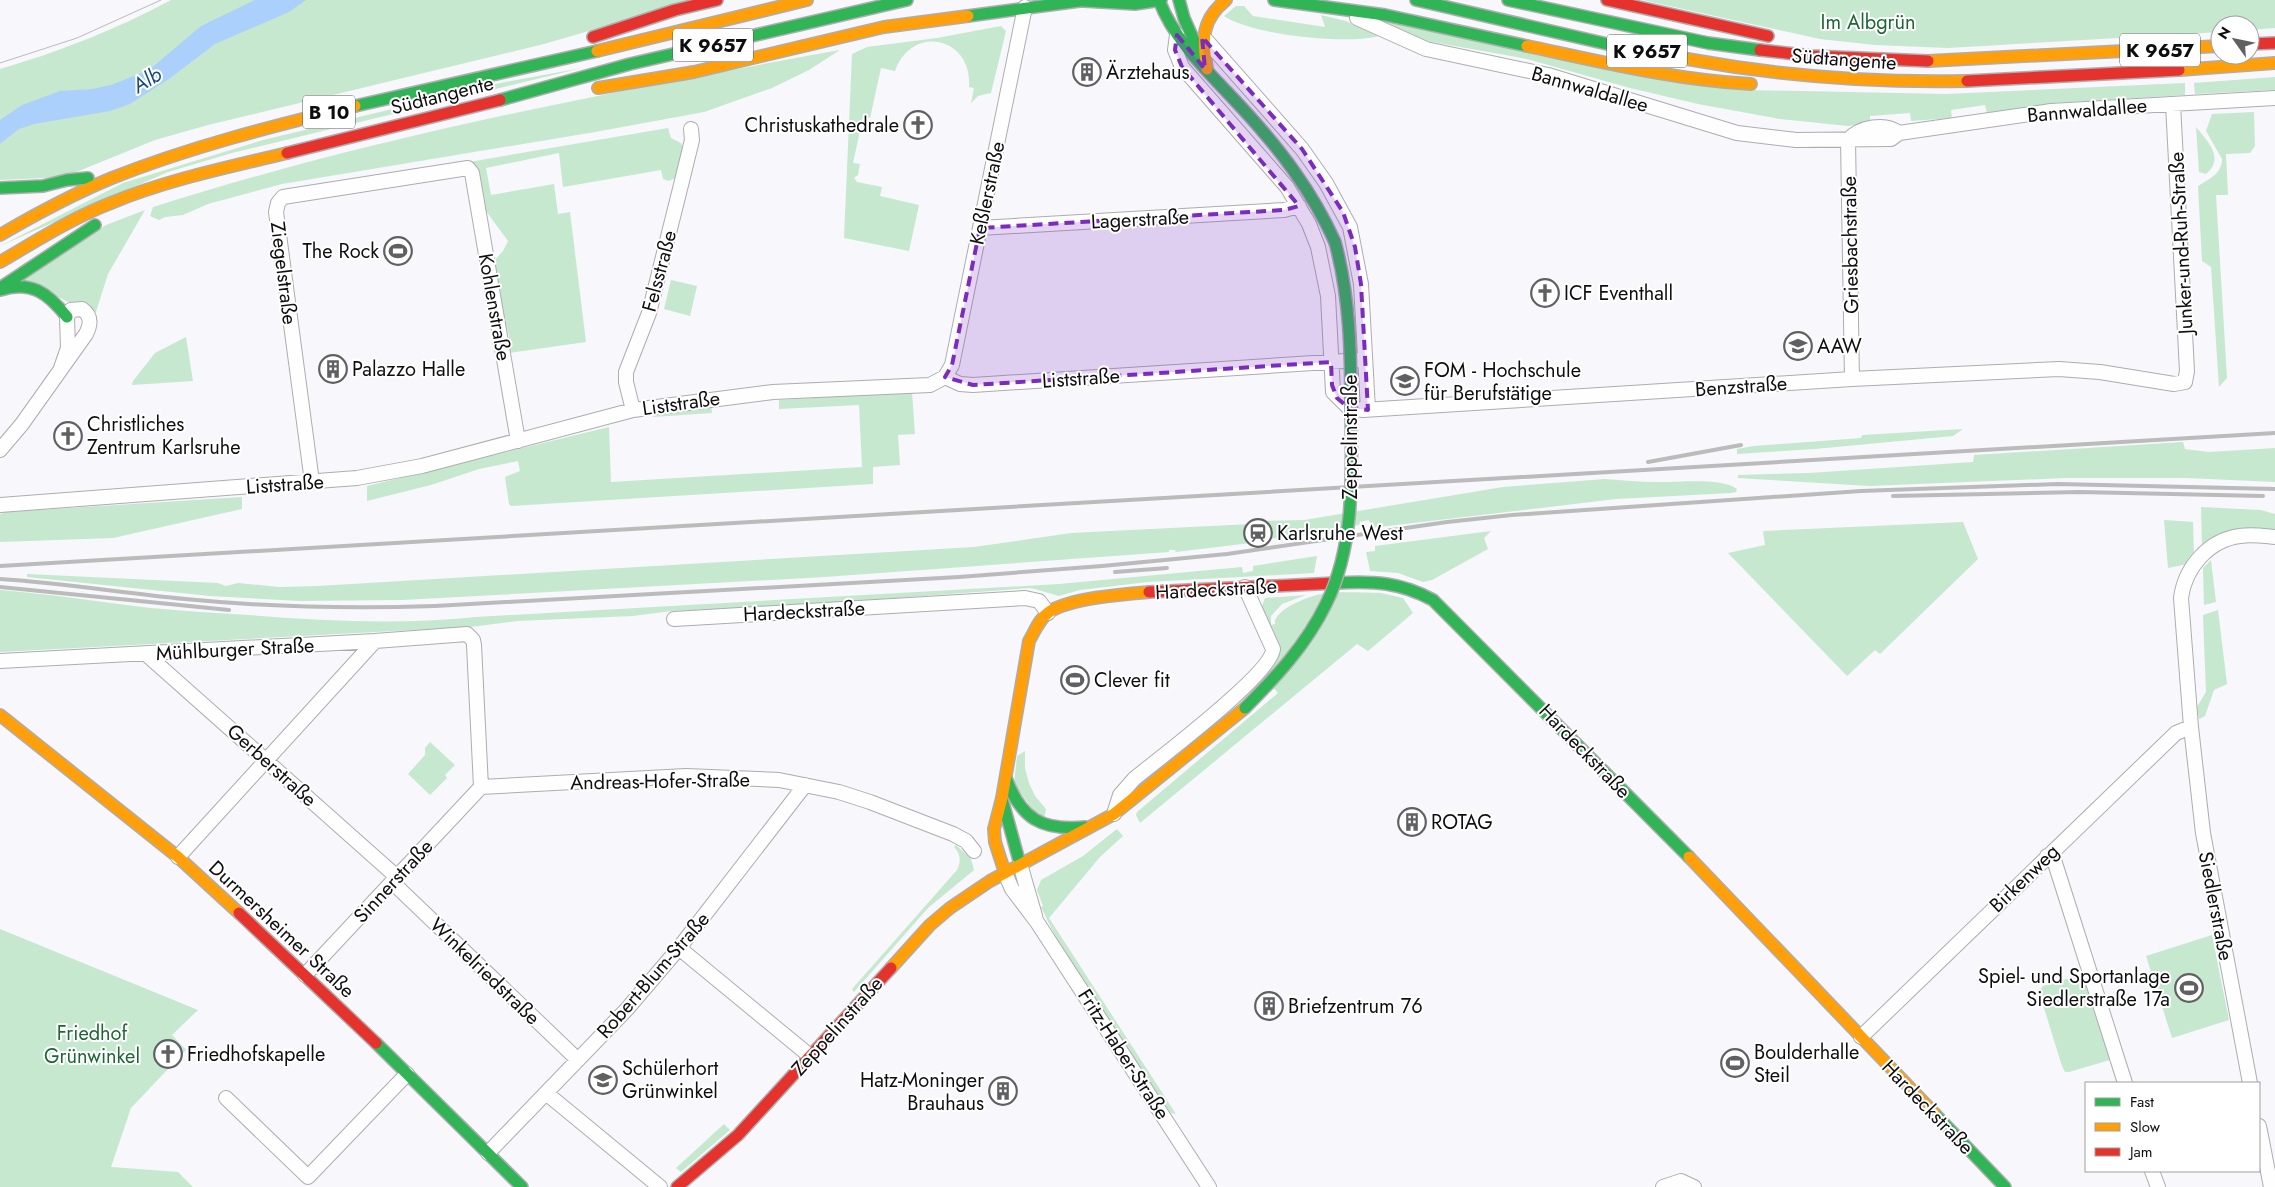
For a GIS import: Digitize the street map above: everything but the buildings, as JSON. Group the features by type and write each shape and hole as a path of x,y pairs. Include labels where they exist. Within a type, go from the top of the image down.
{"main road":[{"name":"B 10","path":"548,62 580,42 666,13 717,0"},
{"name":"Südtangente","path":"0,235 76,192 168,156 218,141 408,92 548,62 807,0"},
{"name":"Südtangente","path":"0,262 68,222 112,202 201,174 536,91 630,64 907,0"},
{"path":"588,90 694,72 884,27 1026,4 1085,0 1135,4 1160,0"},
{"name":"Zeppelinstraße","path":"677,1187 738,1135 930,925 974,891 1114,814 1264,691 1304,646 1333,590 1348,531 1352,476 1351,386 1343,272 1335,242 1323,213 1303,179 1208,69 1176,35 1165,16 1160,0"},
{"name":"Zeppelinstraße","path":"1180,0 1197,35"},
{"path":"1208,69 1197,35 1208,16 1226,0"},
{"path":"1274,0 1385,15 1645,72 1708,82 1761,85"},
{"name":"Südtangente","path":"1416,0 1707,63 1844,79 1929,82 2016,79 2275,63"},
{"name":"Südtangente","path":"1508,0 1708,43 1812,56 1926,61 2210,47"},
{"path":"1607,0 1778,38"},
{"path":"1797,42 1812,56"},
{"path":"2260,44 2275,43"},
{"path":"1795,86 1819,86 1844,79"},
{"name":"B 10","path":"536,91 569,93"},
{"path":"4,188 43,186 67,180 115,176"},
{"path":"0,289 90,229 139,193"},
{"path":"0,289 21,286 37,289 56,301 67,317"},
{"name":"Hardeckstraße","path":"1005,873 995,842 994,829 1002,798 1029,641 1040,621 1048,613 1060,606 1106,596 1245,587 1376,582 1405,587 1433,600 1559,724 2006,1187"},
{"name":"Durmersheimer Straße","path":"0,715 178,857 305,975 522,1187"},
{"path":"1005,774 1013,799 1019,808 1034,820 1050,827 1067,829 1094,826"},
{"name":"Hardeckstraße","path":"1002,798 1020,864"}],"street":[{"name":"Keßlerstraße","path":"945,377 952,365 1026,4"},
{"name":"Bannwaldallee","path":"1338,10 1426,49 1548,75 1737,133 1796,140 1848,140 1861,130 1871,128 1892,127 1900,133 2052,111 2275,98"},
{"name":"Zeppelinstraße","path":"1176,35 1174,45 1176,55 1187,73 1272,169 1299,206 1312,232 1324,270 1328,296 1331,362"},
{"name":"Zeppelinstraße","path":"1197,35 1302,149 1326,183 1350,227 1359,264 1368,410"},
{"name":"Junker-und-Ruh-Straße","path":"2173,104 2188,371 2185,382"},
{"name":"Felsstraße","path":"633,410 626,382 626,372 649,313 692,140 691,129"},
{"name":"Griesbachstraße","path":"1848,140 1852,379"},
{"name":"Ziegelstraße","path":"312,482 281,264 276,212 278,203 283,197 468,168 472,172"},
{"name":"Kohlenstraße","path":"472,172 518,441"},
{"name":"Lagerstraße","path":"980,228 1284,210 1299,206"},
{"path":"0,450 22,424 86,334 90,325 89,316 82,309 71,310 67,317 68,348 61,368"},
{"name":"Liststraße","path":"0,505 357,478 422,466 633,410 773,392 930,385 945,377 960,384 973,386 1366,359"},
{"name":"Benzstraße","path":"1331,362 1332,385 1337,398 1349,408 1368,410 1852,379 2059,369 2100,372 2174,384 2185,382"},
{"name":"Siedlerstraße","path":"2250,1082 2203,833 2191,727 2181,609 2182,589 2195,562 2219,542 2245,535 2275,537"},
{"path":"1114,814 1123,791 1134,779 1244,688 1271,658 1273,649 1245,587"},
{"name":"Hardeckstraße","path":"674,619 1025,598 1038,601 1048,613"},
{"name":"Mühlburger Straße","path":"0,661 375,642 462,634 470,636 474,645 482,787"},
{"path":"178,857 375,642"},
{"name":"Gerberstraße","path":"146,654 267,760 394,880"},
{"name":"Birkenweg","path":"1861,1037 2176,733 2191,727"},
{"name":"Andreas-Hofer-Straße","path":"482,787 686,776 752,778 805,785 870,802 953,834 966,841 974,851"},
{"name":"Robert-Blum-Straße","path":"488,1153 627,1009 679,948 805,785"},
{"name":"Sinnerstraße","path":"305,975 482,787"},
{"path":"2047,856 2055,863 2125,1082"},
{"name":"Fritz-Haber-Straße","path":"1020,864 1036,922"},
{"name":"Fritz-Haber-Straße","path":"1005,873 1012,889 1036,922 1170,1124 1209,1187"},
{"name":"Winkelriedstraße","path":"394,880 578,1060"},
{"path":"679,948 810,1056"},
{"path":"226,1098 308,1177 407,1074"},
{"path":"546,1093 660,1187"},
{"path":"2260,1131 2271,1187"},
{"path":"2152,1172 2158,1187"},
{"path":"1664,1187 1681,1181 1694,1187"}],"highlighted area":[{"path":"1177,35 1205,69 1202,37 1302,149 1343,212 1355,247 1361,284 1368,410 1349,408 1337,398 1332,385 1331,362 973,385 945,377 952,365 980,228 1284,210 1299,206 1182,67 1175,50"}],"green space":[{"path":"171,0 695,0 544,44 208,125 155,140 64,177 0,180 0,69 87,39 130,21"},
{"name":"Im Albgrün","path":"1642,0 2275,0 2275,28 2260,29 2260,15 2210,15 2210,33 1948,48 1875,45 1820,39"},
{"path":"1236,6 1244,6 1253,16 1325,27 1321,15 1346,21 1379,36 1364,39 1323,39 1277,33 1237,23 1224,16"},
{"path":"1376,18 1748,90 1946,94 2185,83 2185,95 2053,103 1987,113 1985,105 1951,110 1952,118 1911,121 1910,113 1870,116 1870,123 1848,126 1780,119 1698,104 1630,88 1527,59 1427,41 1393,31"},
{"path":"1001,26 1006,31 991,93 978,96 971,103 974,88 969,87 968,70 962,57 952,47 940,42 927,42 914,46 903,56 895,71 881,68 870,118 863,117 853,163 860,164 858,175 854,178 857,182 882,187 880,196 919,205 909,251 844,238 852,54 867,47 937,38"},
{"path":"840,50 809,70 772,88 704,112 282,184 208,204 183,215 165,217 159,220 150,216 153,207 322,158 408,137 580,99"},
{"path":"582,68 232,153 168,172 0,246 123,183 263,140 505,82"},
{"path":"2275,77 2275,90 2195,94 2194,83"},
{"path":"2254,112 2255,146 2250,153 2226,154 2228,195 2216,195 2227,378 2219,387 2211,267 2202,261 2198,186 2214,176 2220,169 2222,159 2206,131 2212,114"},
{"path":"2196,127 2213,150 2214,162 2212,168 2206,174 2199,172"},
{"path":"668,128 671,138 681,143 683,148 675,178 669,181 663,179 661,170 563,187 559,153 486,168 491,195 554,184 558,214 570,212 586,342 509,353 509,335 502,314 493,262 503,251 508,241 486,211 469,162"},
{"path":"145,210 108,274 94,318 73,304 22,280 106,225"},
{"path":"671,280 697,286 690,316 664,309"},
{"path":"186,337 193,381 132,385 133,381 155,353"},
{"path":"912,392 915,434 898,435 900,465 873,467 873,484 511,506 509,504 505,477 520,471 518,461 479,469 431,485 367,501 367,486 609,427 611,482 862,467 859,405 779,409 779,400"},
{"path":"711,405 712,413 653,417 653,414"},
{"path":"1963,429 1953,436 1737,454 1737,449 1754,446 1861,438 1862,435"},
{"path":"2183,442 2185,449 2209,452 2275,448 2275,482 2187,478 2066,478 1869,486 1738,478 1738,475 1809,473 1973,462 1974,455"},
{"path":"1605,479 1650,482 1698,481 1730,485 1737,489 1736,492 1731,493 1616,499 1371,528 1369,520 1360,522 1359,525 1276,540 1276,538 1267,539 1267,541 1176,552 1175,550 1169,550 1169,552 825,577 402,600 299,601 210,596 27,577 27,574 218,583 226,586 238,583 280,587 318,586 974,547 1071,533 1251,524 1255,521 1304,520 1503,487"},
{"path":"242,497 242,509 113,538 0,542 0,514 6,512"},
{"path":"2201,507 2261,510 2275,514 2275,532 2202,548"},
{"path":"2164,520 2193,522 2194,555 2188,564 2168,568"},
{"path":"1963,522 1978,559 1880,654 1875,650 1847,676 1728,553 1765,545 1763,531"},
{"path":"1491,531 1484,538 1488,549 1432,580 1423,582 1398,573 1370,571 1366,552 1375,551 1375,546"},
{"path":"1317,556 1314,573 1148,582 1080,590 1059,596 1031,588 788,606 672,611 633,616 517,621 470,627 0,652 0,590 187,611 306,619 419,621 1059,584 1242,567 1243,573 1253,571 1253,566"},
{"path":"2211,560 2216,602 2204,605 2203,568"},
{"path":"1381,593 1403,598 1413,613 1368,651 1357,644 1140,823 1136,815 1137,812 1278,693 1263,676 1276,662 1280,649 1261,609 1265,598 1306,595 1282,604 1271,616 1271,625 1275,624 1280,614 1293,604 1315,595"},
{"path":"2218,610 2227,684 2214,690 2205,716 2199,719 2197,707 2206,692 2203,615"},
{"path":"430,742 455,765 445,775 447,778 430,795 408,774 425,755 425,748"},
{"path":"1025,751 1025,768 1029,783 1035,796 1046,809 1044,819 1038,816 1014,784 1017,756"},
{"path":"1117,829 1123,836 1100,857 1049,918 1176,1114 1171,1113 1085,987 1054,934 1041,907 1043,906 1037,890 1041,880 1083,856"},
{"path":"956,845 971,859 974,870 928,908 854,992 852,989 957,870 960,858 954,847"},
{"name":"Friedhof Grünwinkel","path":"0,929 198,1010 172,1035 186,1050 131,1108 111,1167 178,1172 193,1187 0,1187"},
{"name":"Spiel- und Sportanlage Siedlerstraße 17a","path":"2212,935 2229,1020 2172,1038 2146,956"},
{"path":"2083,974 2110,1060 2065,1072 2039,992 2043,986"},
{"path":"724,1124 730,1130 681,1172 676,1168"}],"water":[{"name":"Alb","path":"255,0 306,0 289,12 215,44 169,79 130,104 110,111 34,124 19,129 0,144 0,120 22,105 60,91 92,89 111,85 149,70 201,26"}],"tram line":[{"path":"0,63 77,38 161,0"}],"railway":[{"path":"0,566 2275,433"},
{"path":"1648,462 1741,445"},
{"path":"0,579 185,599 279,606 435,606 959,577 1102,566 1227,554 1447,522 1512,515 1861,491 2058,484 2275,489"},
{"path":"1893,496 2080,492 2263,496"},
{"path":"1115,572 1167,568"},
{"path":"0,587 229,610"}],"traffic: fast":[{"path":"500,100 630,64 907,0"},
{"path":"968,16 1087,0"},
{"path":"1159,0 1174,30 1195,58 1256,123 1294,171 1316,205 1335,242"},
{"path":"1084,1 1135,4 1161,0"},
{"path":"1179,0 1184,18 1199,52"},
{"path":"1274,0 1385,15 1527,46"},
{"path":"1416,0 1616,46 1687,59"},
{"path":"1508,0 1708,43 1760,50"},
{"path":"355,106 597,51"},
{"path":"0,188 43,186 67,180 88,178"},
{"path":"0,288 95,225"},
{"path":"1245,708 1279,672 1300,646 1318,619 1335,582 1347,534 1352,460 1351,368 1347,305 1335,242"},
{"path":"0,290 21,287 38,291 53,301 67,317"},
{"path":"1336,583 1363,582 1398,586 1433,600 1689,857"},
{"path":"1006,778 1019,804 1026,813 1035,819 1057,827 1085,827"},
{"path":"1002,799 1020,864"},
{"path":"376,1043 522,1187"},
{"path":"1935,1114 2005,1187"}],"traffic: slow":[{"path":"597,51 807,0"},
{"path":"1207,69 1204,48 1205,31 1212,15 1226,0"},
{"path":"598,88 694,72 884,27 968,16"},
{"path":"1527,46 1694,79 1751,84"},
{"path":"1928,61 2210,47"},
{"path":"1687,59 1757,70 1827,77 1897,81 1967,81"},
{"path":"2179,70 2275,63"},
{"path":"0,235 41,212 112,178 171,156 293,121 355,106"},
{"path":"0,262 68,223 132,195 198,175 287,153"},
{"path":"1005,873 995,842 994,829 1002,798 1029,641 1042,618 1058,607 1098,597 1149,592"},
{"path":"891,968 930,925 950,908 990,881 1114,814 1245,708"},
{"path":"0,715 178,857 239,913"},
{"path":"1689,857 1935,1114"}],"traffic: jam":[{"path":"593,37 675,10 717,0"},
{"path":"1607,0 1768,36"},
{"path":"2260,44 2275,43"},
{"path":"1760,50 1812,56 1928,61"},
{"path":"1967,81 2179,70"},
{"path":"287,153 500,100"},
{"path":"1149,592 1336,583"},
{"path":"239,913 376,1043"},
{"path":"677,1187 738,1135 891,968"}],"place":[{"name":"Ärztehaus","path":"1087,72"},
{"name":"Christuskathedrale","path":"918,125"},
{"name":"The Rock","path":"398,251"},
{"name":"ICF Eventhall","path":"1545,293"},
{"name":"AAW","path":"1798,346"},
{"name":"Palazzo Halle","path":"333,369"},
{"name":"FOM - Hochschule für Berufstätige","path":"1405,381"},
{"name":"Christliches Zentrum Karlsruhe","path":"68,436"},
{"name":"Karlsruhe West","path":"1258,533"},
{"name":"Clever fit","path":"1075,680"},
{"name":"ROTAG","path":"1412,822"},
{"name":"Spiel- und Sportanlage Siedlerstraße 17a","path":"2189,988"},
{"name":"Briefzentrum 76","path":"1269,1006"},
{"name":"Friedhofskapelle","path":"168,1054"},
{"name":"Boulderhalle Steil","path":"1735,1063"},
{"name":"Schülerhort Grünwinkel","path":"603,1080"},
{"name":"Hatz-Moninger Brauhaus","path":"1003,1091"}]}
